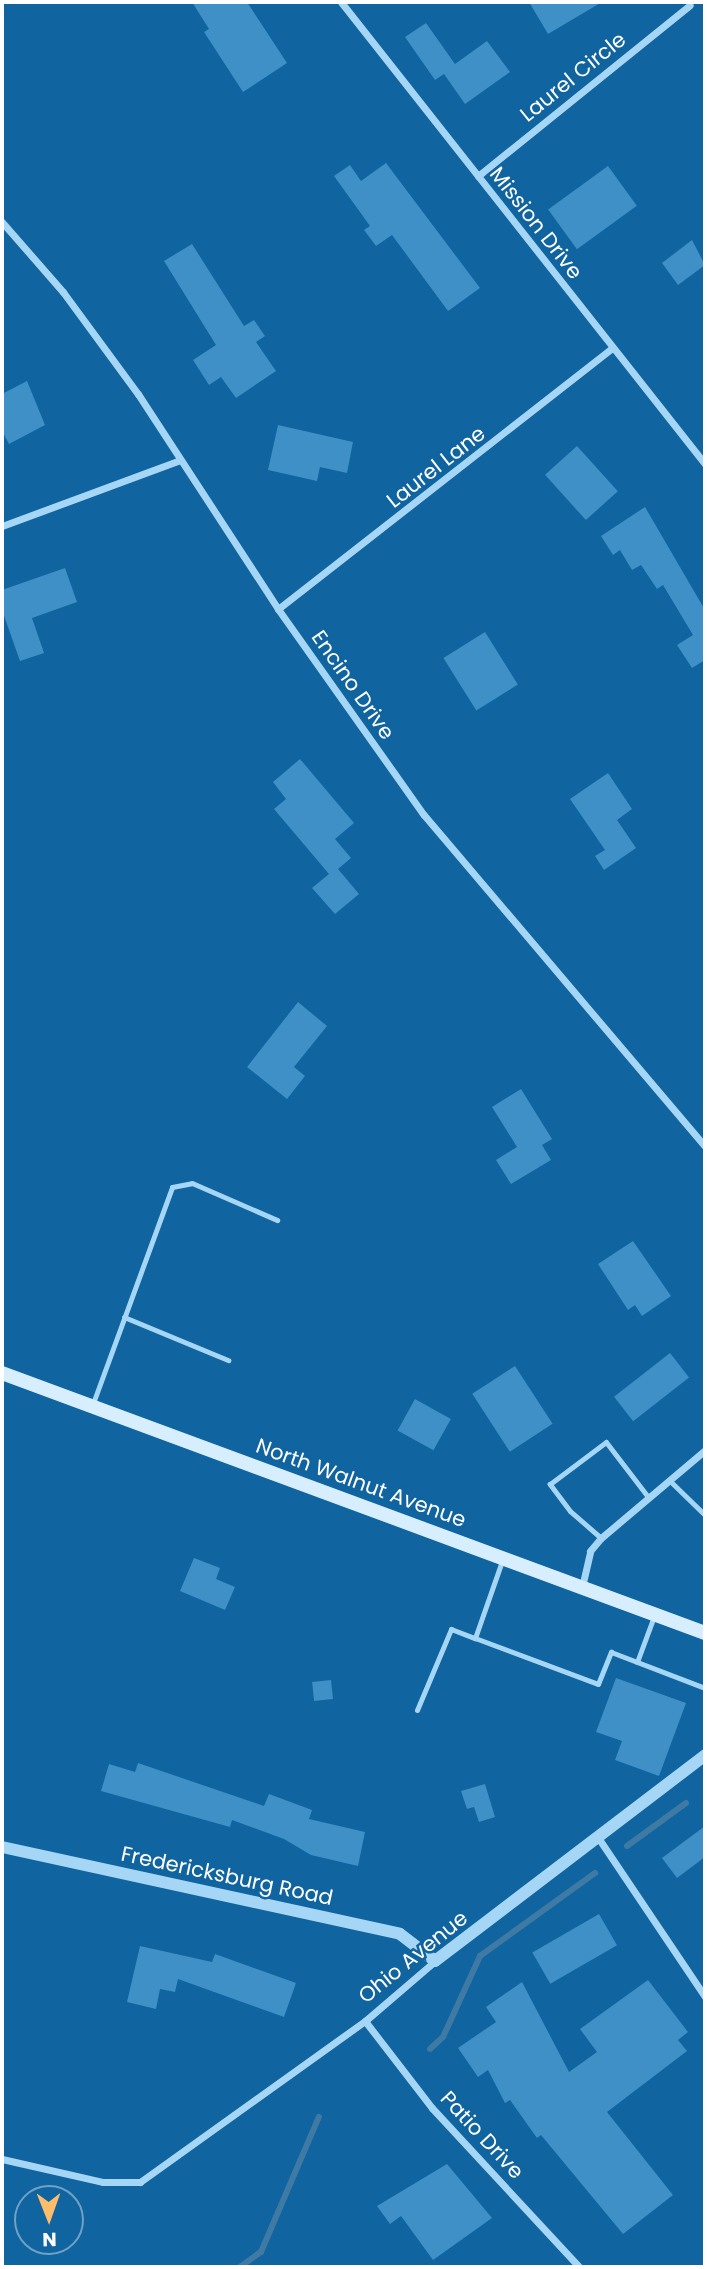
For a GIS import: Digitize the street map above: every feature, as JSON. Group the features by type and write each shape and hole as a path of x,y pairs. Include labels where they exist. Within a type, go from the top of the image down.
{"main road":[{"name":"North Walnut Avenue","path":"2,1373 705,1633"}],"street":[{"name":"Mission Drive","path":"341,2 705,464"},
{"name":"Laurel Circle","path":"478,176 690,5"},
{"name":"Encino Drive","path":"2,222 63,292 138,394 178,461 278,609 424,815 705,1146"},
{"name":"Laurel Lane","path":"278,609 612,348"},
{"path":"2,526 178,461"},
{"path":"582,1587 590,1551 601,1538 705,1450"},
{"name":"Ohio Avenue","path":"2,2159 103,2182 140,2182 365,2021 435,1961 705,1755"},
{"path":"597,1835 705,1997"},
{"name":"Fredericksburg Road","path":"2,1847 400,1934 435,1961"},
{"name":"Patio Drive","path":"365,2021 432,2108 579,2267"}],"lane":[{"path":"92,1406 177,1184 192,1183 277,1220"},
{"path":"124,1317 228,1360"},
{"path":"601,1538 570,1511 550,1484 606,1442 648,1497"},
{"path":"670,1481 705,1515"},
{"path":"475,1637 503,1558"},
{"path":"637,1662 655,1615"},
{"path":"417,1710 451,1629 598,1684 611,1652 705,1688"}],"building":[{"path":"192,2 247,2 287,63 243,92 204,32 209,29"},
{"path":"529,2 602,2 548,34"},
{"path":"426,23 455,64 487,41 510,72 465,104 444,74 435,80 405,37"},
{"path":"386,163 480,288 448,311 392,235 376,246 364,230 370,226 334,176 350,165 361,181"},
{"path":"608,166 637,206 577,249 548,209"},
{"path":"692,240 705,265 678,285 662,263"},
{"path":"192,244 244,326 254,320 265,336 256,342 276,371 236,398 221,377 209,385 193,360 216,345 164,261"},
{"path":"27,381 45,425 9,444 2,431 2,394"},
{"path":"278,425 353,442 347,473 320,467 317,481 268,470"},
{"path":"577,446 618,491 586,520 545,475"},
{"path":"645,507 705,610 705,660 692,668 677,645 693,635 663,585 657,589 641,565 632,570 620,550 613,555 601,536"},
{"path":"65,568 77,602 32,618 44,653 20,661 2,610 2,590"},
{"path":"485,632 518,685 476,711 443,658"},
{"path":"300,759 354,823 335,839 351,858 338,869 359,894 335,914 312,888 329,874 274,809 286,799 273,782"},
{"path":"608,773 632,809 617,820 636,848 604,870 595,856 605,850 570,799"},
{"path":"298,1002 327,1026 294,1067 305,1076 287,1099 247,1067"},
{"path":"521,1089 552,1139 542,1145 551,1160 511,1184 496,1160 517,1147 492,1107"},
{"path":"633,1241 671,1296 642,1316 635,1305 628,1310 598,1264"},
{"path":"670,1353 689,1377 633,1421 614,1397"},
{"path":"515,1366 553,1424 510,1452 472,1394"},
{"path":"415,1399 451,1419 433,1450 398,1430"},
{"path":"194,1558 220,1568 216,1579 235,1587 225,1610 180,1591"},
{"path":"616,1678 686,1703 659,1776 615,1760 622,1741 596,1732"},
{"path":"331,1680 333,1699 314,1701 312,1682"},
{"path":"138,1763 264,1806 269,1794 312,1810 309,1819 365,1832 358,1866 311,1855 284,1839 232,1820 230,1827 101,1791 109,1764 135,1772"},
{"path":"485,1784 495,1817 479,1822 474,1807 467,1809 461,1791"},
{"path":"705,1826 705,1857 677,1878 662,1858"},
{"path":"599,1914 617,1945 550,1984 532,1952"},
{"path":"140,1946 212,1962 215,1954 296,1983 284,2017 178,1979 175,1992 160,1989 156,2009 127,2002"},
{"path":"648,1980 688,2032 678,2040 687,2051 607,2112 673,2195 623,2234 541,2135 537,2138 510,2100 505,2103 488,2070 478,2077 458,2048 496,2022 486,2007 522,1982 569,2072 597,2052 580,2029"},
{"path":"447,2164 492,2218 433,2260 401,2216 390,2224 377,2206"}],"waterway":[{"path":"627,1846 686,1803"},
{"path":"430,2049 443,2037 480,1956 595,1873"},
{"path":"240,2267 261,2252 319,2117"}]}
